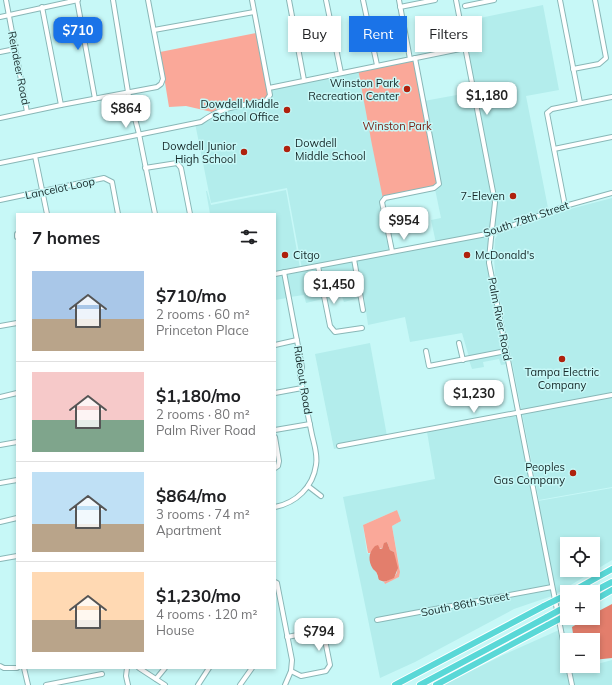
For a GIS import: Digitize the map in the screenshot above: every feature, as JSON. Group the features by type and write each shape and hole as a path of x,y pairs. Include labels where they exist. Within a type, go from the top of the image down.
{"highway":[{"path":"584,585 612,569"},
{"path":"600,588 612,582"},
{"path":"600,597 612,590"},
{"path":"395,685 560,598"},
{"path":"420,685 560,610"},
{"path":"436,685 560,619"}],"street":[{"name":"Reindeer Road","path":"6,0 27,112"},
{"path":"0,17 78,0 95,99"},
{"path":"113,0 128,92 139,134 155,213"},
{"path":"0,118 157,87 162,84 163,79 148,0"},
{"path":"0,163 201,122 212,114 224,109 266,101 270,95 252,0"},
{"path":"289,0 304,80"},
{"path":"326,0 341,72"},
{"path":"364,0 377,65"},
{"path":"392,251 382,202 385,198 434,188 439,184 413,58 399,0"},
{"path":"400,7 435,0"},
{"name":"Palm River Road","path":"456,0 459,16"},
{"path":"465,6 494,0"},
{"path":"560,0 580,103"},
{"path":"573,69 599,64 606,58 595,0"},
{"path":"42,7 61,105"},
{"path":"154,30 254,12"},
{"path":"0,52 15,49"},
{"path":"269,88 341,72 445,52"},
{"name":"Palm River Road","path":"467,52 495,202 489,263 561,633"},
{"path":"565,206 547,113 552,109 612,97"},
{"path":"554,149 612,137"},
{"path":"35,156 47,213"},
{"path":"145,168 177,163 181,168 190,213"},
{"name":"Lancelot Loop","path":"0,200 104,178 112,182 118,213"},
{"name":"South 78th Street","path":"276,274 492,233 565,206 612,193"},
{"path":"354,259 363,310"},
{"path":"318,266 330,326 335,332 362,328"},
{"name":"Rideout Road","path":"284,272 302,367 300,376 302,388 315,452 316,466 308,486"},
{"path":"0,326 16,323"},
{"path":"276,344 297,340"},
{"path":"459,343 463,360"},
{"path":"426,351 429,366 506,351"},
{"path":"276,393 302,388"},
{"path":"0,397 16,393"},
{"path":"340,446 519,414 612,395"},
{"path":"276,430 310,424"},
{"path":"0,445 16,442"},
{"path":"276,443 279,461 278,466 276,467"},
{"path":"0,483 16,480"},
{"path":"276,507 281,506 303,493 308,486 321,496"},
{"path":"0,522 16,518"},
{"path":"0,559 16,556"},
{"path":"276,582 292,660 291,671 285,685"},
{"name":"South 86th Street","path":"377,620 552,587"},
{"path":"287,637 319,631 324,635 330,665 326,672 301,676 291,671"},
{"path":"0,666 4,668 16,668"},
{"path":"24,669 28,685"},
{"path":"127,669 126,676 128,685"},
{"path":"141,669 165,685"},
{"path":"156,679 164,669"},
{"path":"198,685 208,669"},
{"path":"240,685 251,669"},
{"path":"569,673 572,685"},
{"path":"46,685 102,674"}],"shaded area":[{"path":"543,5 559,90 526,96 549,213 493,231 496,201 467,52 482,52 482,18"},
{"name":"Dowdell Middle School","path":"358,69 385,198 382,202 392,251 302,269 287,188 211,203 195,123 269,88"},
{"path":"473,92 494,202 491,233 436,243 431,220 441,218 435,189 440,184 424,101"},
{"path":"286,190 300,268 276,272 276,213 210,213 206,191 211,205"},
{"name":"Tampa Electric Company","path":"612,198 612,487 539,500 495,275 495,239 498,234 574,208"},
{"path":"490,235 488,241 487,263 504,350 469,357 462,333 410,342 405,317 368,325 356,260"},
{"path":"352,261 359,298 344,302 341,294 326,298 320,267"},
{"path":"317,268 323,299 306,303 304,295 290,297 286,273"},
{"path":"282,274 287,298 276,300 276,275"},
{"path":"370,343 387,436 338,445 338,448 334,449 315,354"},
{"path":"505,353 507,364 501,365 499,359 483,362 484,367 472,369 469,360"},
{"path":"517,416 550,586 375,619 375,622 551,589 552,596 514,609 415,662 380,678 343,497 435,479 427,432","holes":["397,510 399,522 392,526 400,570 399,577 385,584 384,582 380,581 370,554 367,553 363,525"]},
{"path":"612,488 612,560 600,567 600,537 560,537 560,577 584,577 571,585 560,585 560,592 556,594 538,501"},
{"path":"387,542 390,550 394,552 398,568 394,578 386,581 380,581 377,573 371,566 371,551 378,545 380,549 382,549 384,543"},
{"path":"612,604 612,658 600,659 600,633 573,633 572,627 575,625 600,625 600,610"},
{"path":"559,630 560,673 568,673 570,685 443,685 503,655"},
{"path":"612,660 612,685 574,685 571,673 600,673 600,663"}],"green space":[{"path":"256,33 268,95 265,99 223,107 212,112 186,106 169,107 160,52"},
{"name":"Winston Park","path":"414,59 437,186 383,199 358,69"},
{"path":"397,510 401,521 392,526 400,572 399,577 385,584 384,582 395,576 397,573 394,552 390,550 387,542 382,549 379,548 368,553 363,525"}],"place":[{"name":"Winston Park Recreation Center","path":"407,89"},
{"name":"Dowdell Middle School Office","path":"287,110"},
{"name":"Dowdell Middle School","path":"287,149"},
{"name":"Dowdell Junior High School","path":"244,152"},
{"name":"7-Eleven","path":"513,196"},
{"name":"Citgo","path":"285,255"},
{"name":"McDonald's","path":"467,255"},
{"name":"Tampa Electric Company","path":"562,359"},
{"name":"Peoples Gas Company","path":"573,473"}]}
